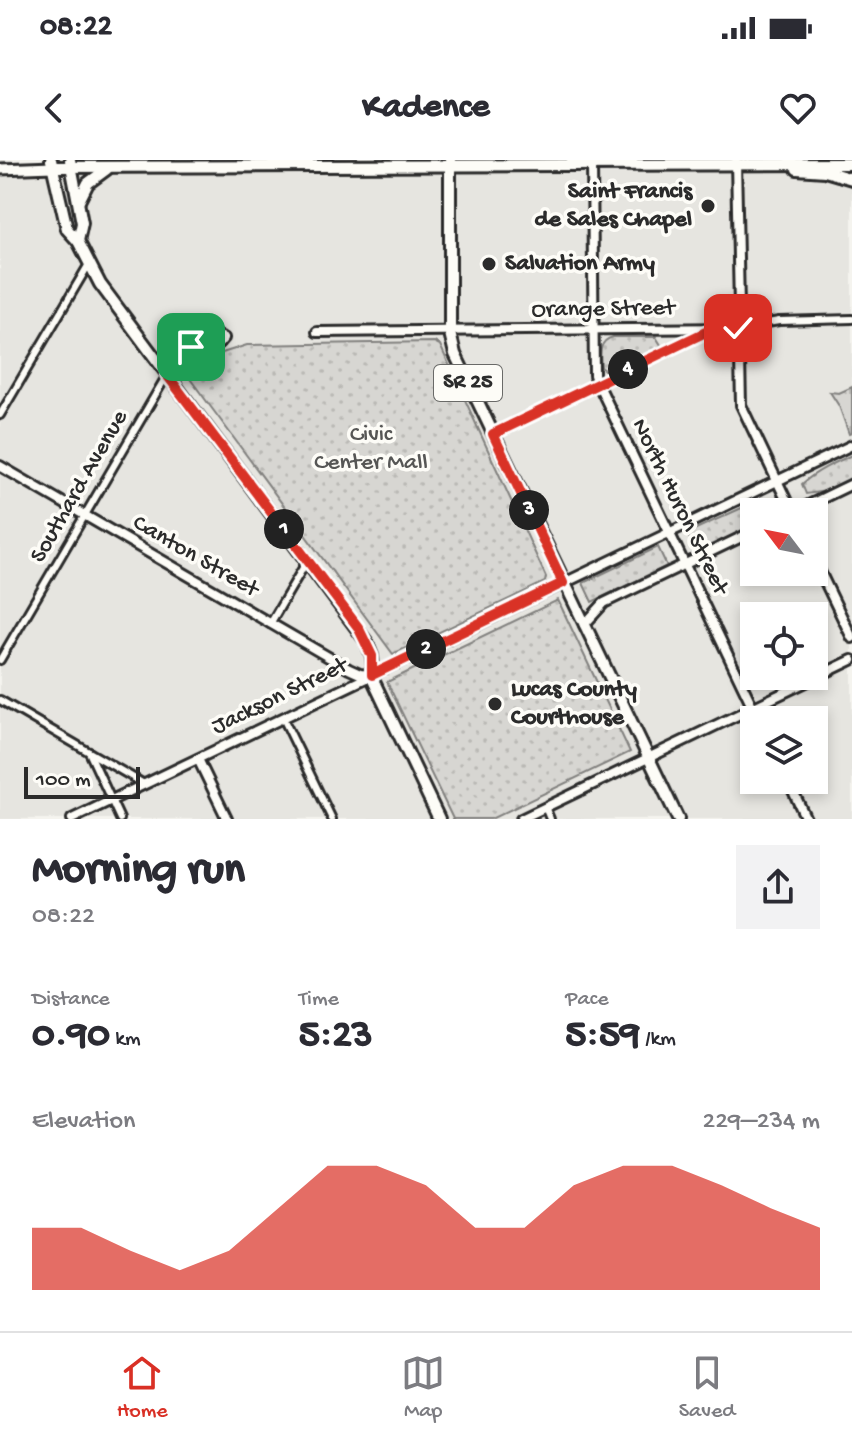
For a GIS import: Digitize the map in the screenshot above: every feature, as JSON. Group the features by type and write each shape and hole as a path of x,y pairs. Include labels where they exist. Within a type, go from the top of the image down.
{"main road":[{"path":"0,169 52,164 109,167 737,161 852,164"},
{"name":"SR 25","path":"450,163 450,333 455,354 678,819"},
{"path":"52,164 67,229 78,241 100,284 366,641 372,656 372,675 439,819"},
{"path":"71,164 82,223 78,241"},
{"path":"776,164 791,169 825,171 852,179"},
{"path":"78,203 88,183 109,167"}],"street":[{"path":"737,161 741,405 786,498"},
{"name":"North Huron Street","path":"592,162 593,370 752,706"},
{"path":"0,415 89,264"},
{"name":"Orange Street","path":"317,332 712,329 773,321 852,319"},
{"path":"493,434 712,329"},
{"path":"216,335 224,338 178,372 167,375 170,361 185,351 216,335"},
{"name":"Southard Avenue","path":"0,660 167,375"},
{"name":"Jackson Street","path":"72,819 852,445"},
{"name":"Canton Street","path":"0,466 353,672 372,675"},
{"path":"822,498 852,484"},
{"path":"584,625 604,603 740,538"},
{"path":"270,624 308,560"},
{"path":"827,586 852,638"},
{"path":"757,706 852,660"},
{"path":"0,700 144,784"},
{"path":"521,819 740,714"},
{"path":"283,718 332,819"},
{"path":"89,752 120,819"},
{"path":"198,759 227,819"},
{"path":"794,794 806,819"},
{"path":"545,807 550,819"}],"shaded area":[{"path":"0,160 852,160 852,819 0,819"}],"green space":[{"path":"613,337 656,337 661,345 657,350 614,370 604,370 601,367 601,349"},
{"name":"Civic Center Mall","path":"434,342 440,345 546,577 545,582 393,654 188,376 216,355 247,345"},
{"path":"852,387 852,433 849,434 839,406 830,392 839,393"},
{"path":"852,455 852,479 827,491 806,494 802,484 807,479"},
{"path":"740,509 740,532 697,553 687,533"},
{"path":"658,547 667,566 592,602 583,583"},
{"path":"558,600 630,752 491,819 453,819 387,682"}],"place":[{"name":"Saint Francis de Sales Chapel","path":"708,206"},
{"name":"Salvation Army","path":"489,264"},
{"name":"Lucas County Courthouse","path":"495,704"}],"route":[{"path":"191,347 170,361 167,375 358,627 372,656 372,675 563,583 493,434 712,329 738,328"}]}
